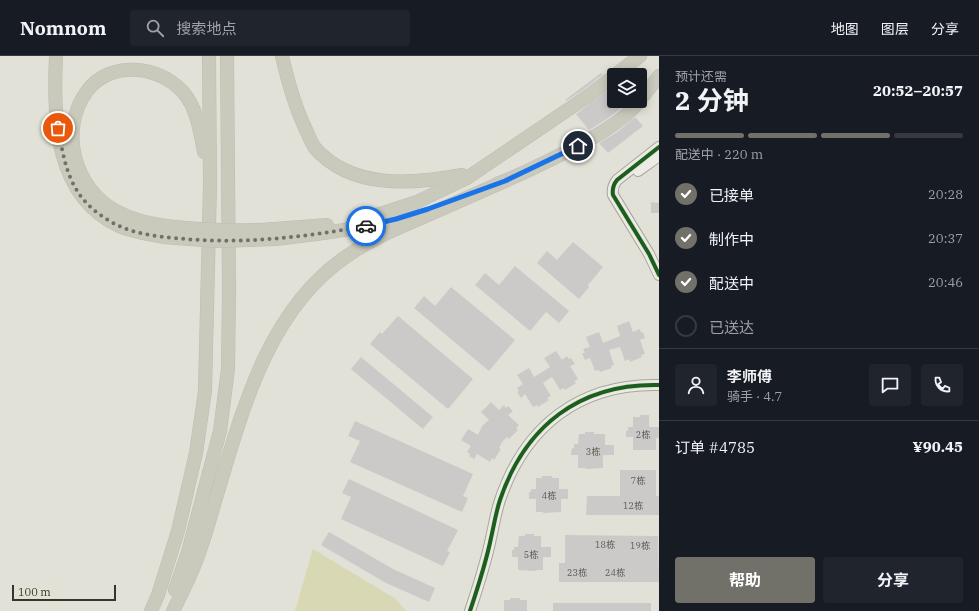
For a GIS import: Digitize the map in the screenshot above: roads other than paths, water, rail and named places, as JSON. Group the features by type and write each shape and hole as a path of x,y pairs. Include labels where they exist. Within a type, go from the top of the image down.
{"highway":[{"path":"56,56 54,102 65,163 69,176 75,188 91,207 110,221 132,230 164,232 205,230 245,231 274,234 337,231 396,219 505,181"},
{"path":"151,611 158,595 178,531 196,453 205,391 210,184 209,56"},
{"path":"168,611 188,552 220,431 228,369 229,282 227,56"},
{"path":"282,56 289,86 301,120 314,147 334,165 358,175 374,179 408,182 440,179 474,173"},
{"path":"625,68 640,56"},
{"path":"164,232 116,211 99,199 85,183 77,165 72,140 74,120 78,107 91,88 104,77 121,70 140,70 156,74 172,82 183,92 193,107 199,124 210,184"},
{"path":"647,92 659,76"},
{"path":"274,234 368,218 417,202 474,173 607,82"},
{"path":"173,611 198,555 235,435 255,380 277,334 290,313 307,292 326,273 346,257 369,242 540,165 598,135 632,108"}],"street":[{"path":"659,147 614,183 613,186 613,195 649,254 659,275"},
{"path":"621,208 617,196 620,186 628,178 659,156"},
{"path":"470,611 482,573 500,500 515,465 532,439 559,414 574,404 591,396 626,386 659,385"}]}
